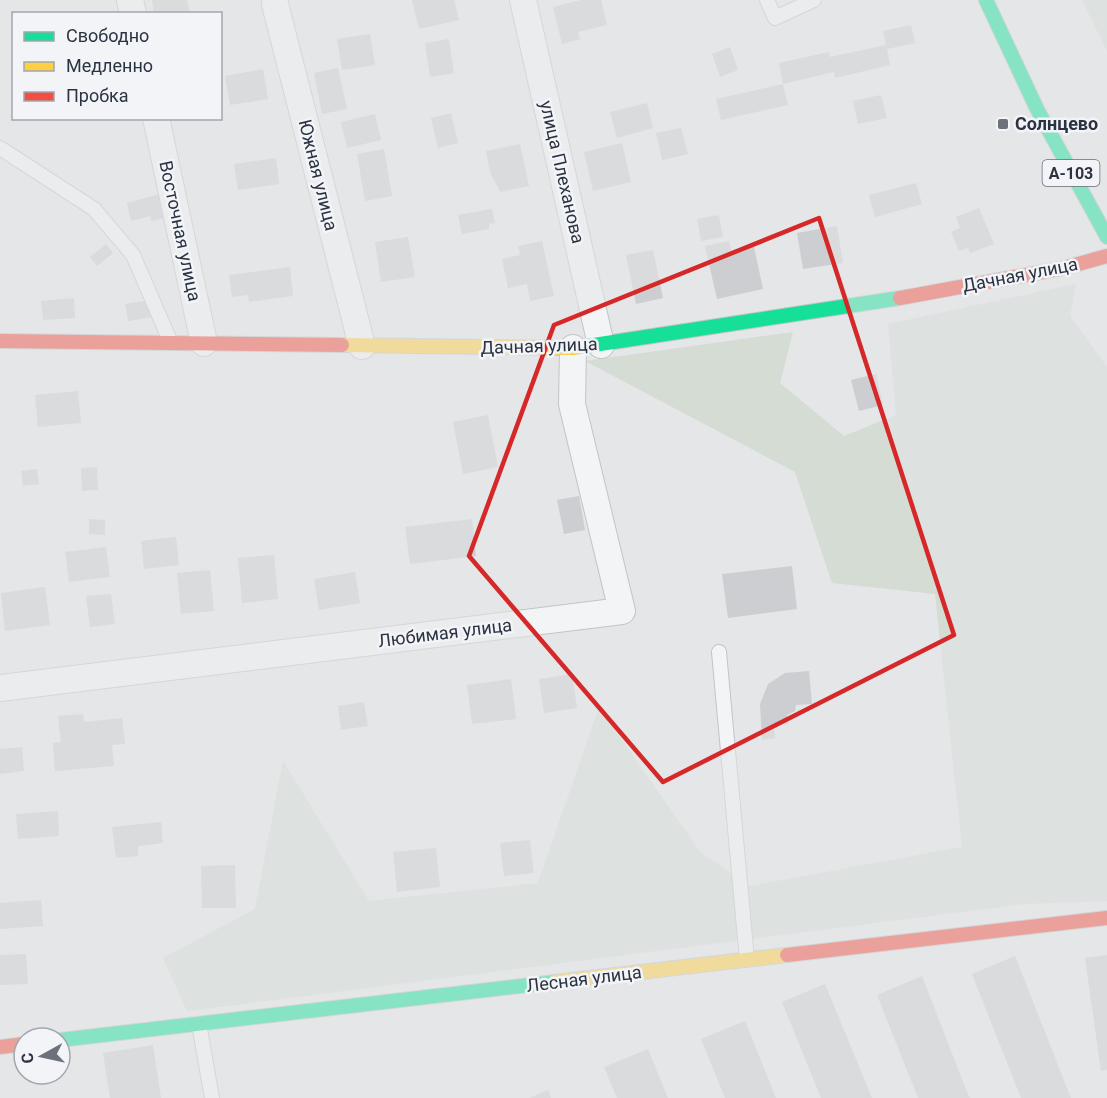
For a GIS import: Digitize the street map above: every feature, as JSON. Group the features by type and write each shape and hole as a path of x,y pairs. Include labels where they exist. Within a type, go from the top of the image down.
{"main road":[{"name":"А-103","path":"986,0 1037,109 1107,237"},
{"name":"Дачная улица","path":"0,341 573,348 894,299 1064,268 1107,256"},
{"name":"Лесная улица","path":"72,1039 1107,918"}],"street":[{"name":"улица Плеханова","path":"523,0 601,345"},
{"name":"Южная улица","path":"275,4 362,346"},
{"name":"Восточная улица","path":"156,120 204,343"},
{"name":"Любимая улица","path":"0,688 622,611 572,404 573,348"}],"lane":[{"path":"767,0 775,18 814,0"},
{"path":"0,148 94,209 132,255 171,343"},
{"path":"719,652 747,960"},
{"path":"199,1024 212,1098"}],"highlighted area":[{"path":"819,218 954,635 663,782 469,556 554,325"}],"shaded area":[{"path":"1082,0 1107,0 1107,51"},
{"path":"1076,284 1070,316 1107,367 1107,901 1024,904 187,1011 163,958 255,909 283,761 369,901 538,883 599,707 701,853 750,886 962,847 935,594 832,583 795,472 585,361 793,332 780,383 844,436 896,415 888,324"}],"building":[{"path":"152,0 187,0 190,12 154,12"},
{"path":"412,0 454,0 459,20 419,29"},
{"path":"581,0 601,0 607,25 578,32 580,39 562,44 553,7"},
{"path":"911,25 915,43 887,49 890,65 835,78 834,72 783,84 779,63 829,52 830,57 886,45 883,31"},
{"path":"370,34 375,65 342,70 337,39"},
{"path":"449,39 454,73 430,77 425,43"},
{"path":"730,47 738,70 720,77 712,54"},
{"path":"338,68 347,109 322,114 314,73"},
{"path":"263,69 268,99 230,105 225,76"},
{"path":"783,84 788,105 721,120 716,99"},
{"path":"881,95 887,118 858,124 853,101"},
{"path":"647,103 653,128 617,138 610,112"},
{"path":"451,113 458,143 438,148 431,118"},
{"path":"375,114 381,140 347,148 341,122"},
{"path":"681,128 688,154 662,160 656,133"},
{"path":"622,143 631,182 593,191 584,152"},
{"path":"520,144 529,186 500,192 490,172 486,151"},
{"path":"384,149 392,196 365,201 357,154"},
{"path":"276,158 279,184 238,190 234,164"},
{"path":"916,183 922,204 875,217 869,195"},
{"path":"160,194 166,218 152,221 150,216 131,221 127,203"},
{"path":"979,208 994,244 970,253 968,248 959,251 951,232 960,228 956,217"},
{"path":"492,209 495,223 489,224 489,229 462,234 458,215"},
{"path":"719,215 723,237 701,241 697,219"},
{"path":"837,226 843,263 803,269 797,233"},
{"path":"408,237 415,277 381,282 375,242"},
{"path":"542,241 554,296 530,301 527,284 508,288 502,259 520,255 518,246"},
{"path":"729,241 732,252 754,247 763,289 717,299 705,246"},
{"path":"106,244 113,253 97,266 90,257"},
{"path":"653,250 663,298 636,304 626,255"},
{"path":"290,267 293,296 249,302 248,295 232,297 229,275"},
{"path":"74,298 75,318 43,320 41,301"},
{"path":"150,300 153,317 128,321 125,304"},
{"path":"876,374 883,405 859,411 851,380"},
{"path":"78,391 81,423 38,427 35,395"},
{"path":"488,415 498,467 463,474 453,422"},
{"path":"97,467 98,490 82,491 81,468"},
{"path":"37,469 39,484 23,486 21,471"},
{"path":"579,496 585,530 564,534 557,500"},
{"path":"89,519 105,520 105,535 89,534"},
{"path":"472,519 476,556 410,564 405,527"},
{"path":"176,537 179,565 144,569 141,541"},
{"path":"106,547 110,577 69,582 65,552"},
{"path":"274,555 278,599 242,603 238,558"},
{"path":"792,566 797,609 728,618 722,574"},
{"path":"210,570 214,611 181,614 177,573"},
{"path":"355,572 360,603 319,610 314,579"},
{"path":"45,587 50,625 5,631 1,593"},
{"path":"111,594 115,624 90,627 86,596"},
{"path":"809,671 812,704 796,705 795,711 787,715 788,724 774,726 775,738 762,740 760,704 768,684 785,673"},
{"path":"572,674 577,708 544,713 539,679"},
{"path":"511,679 516,719 472,724 467,685"},
{"path":"364,702 368,726 341,730 338,706"},
{"path":"83,714 84,722 122,718 125,744 112,745 114,766 55,771 53,743 61,742 58,716"},
{"path":"22,747 24,771 0,774 0,749"},
{"path":"58,811 59,836 18,839 16,814"},
{"path":"161,822 163,843 138,846 138,856 116,858 112,827"},
{"path":"530,840 534,873 504,876 500,843"},
{"path":"436,848 440,887 397,892 393,852"},
{"path":"235,865 236,908 202,908 201,866"},
{"path":"41,900 43,926 0,929 0,903"},
{"path":"26,954 28,984 0,985 0,955"},
{"path":"1107,955 1107,1070 1101,1071 1085,958"},
{"path":"1015,956 1071,1098 1021,1098 972,974"},
{"path":"922,976 970,1098 918,1098 877,995"},
{"path":"825,984 872,1098 821,1098 782,1002"},
{"path":"745,1021 776,1098 725,1098 701,1039"},
{"path":"153,1045 161,1098 110,1098 103,1053"},
{"path":"648,1049 668,1098 617,1098 604,1067"},
{"path":"548,1090 551,1098 529,1098"}],"traffic: fast":[{"path":"986,0 1037,109 1107,237"},
{"path":"587,346 900,298"},
{"path":"72,1039 555,982"}],"traffic: slow":[{"path":"342,345 573,348 587,346"},
{"path":"555,982 787,955"}],"traffic: jam":[{"path":"900,298 1064,268 1107,256"},
{"path":"0,341 342,345"},
{"path":"787,955 1107,918"},
{"path":"0,1047 12,1046"}],"place":[{"name":"Солнцево","path":"1003,124"}]}
